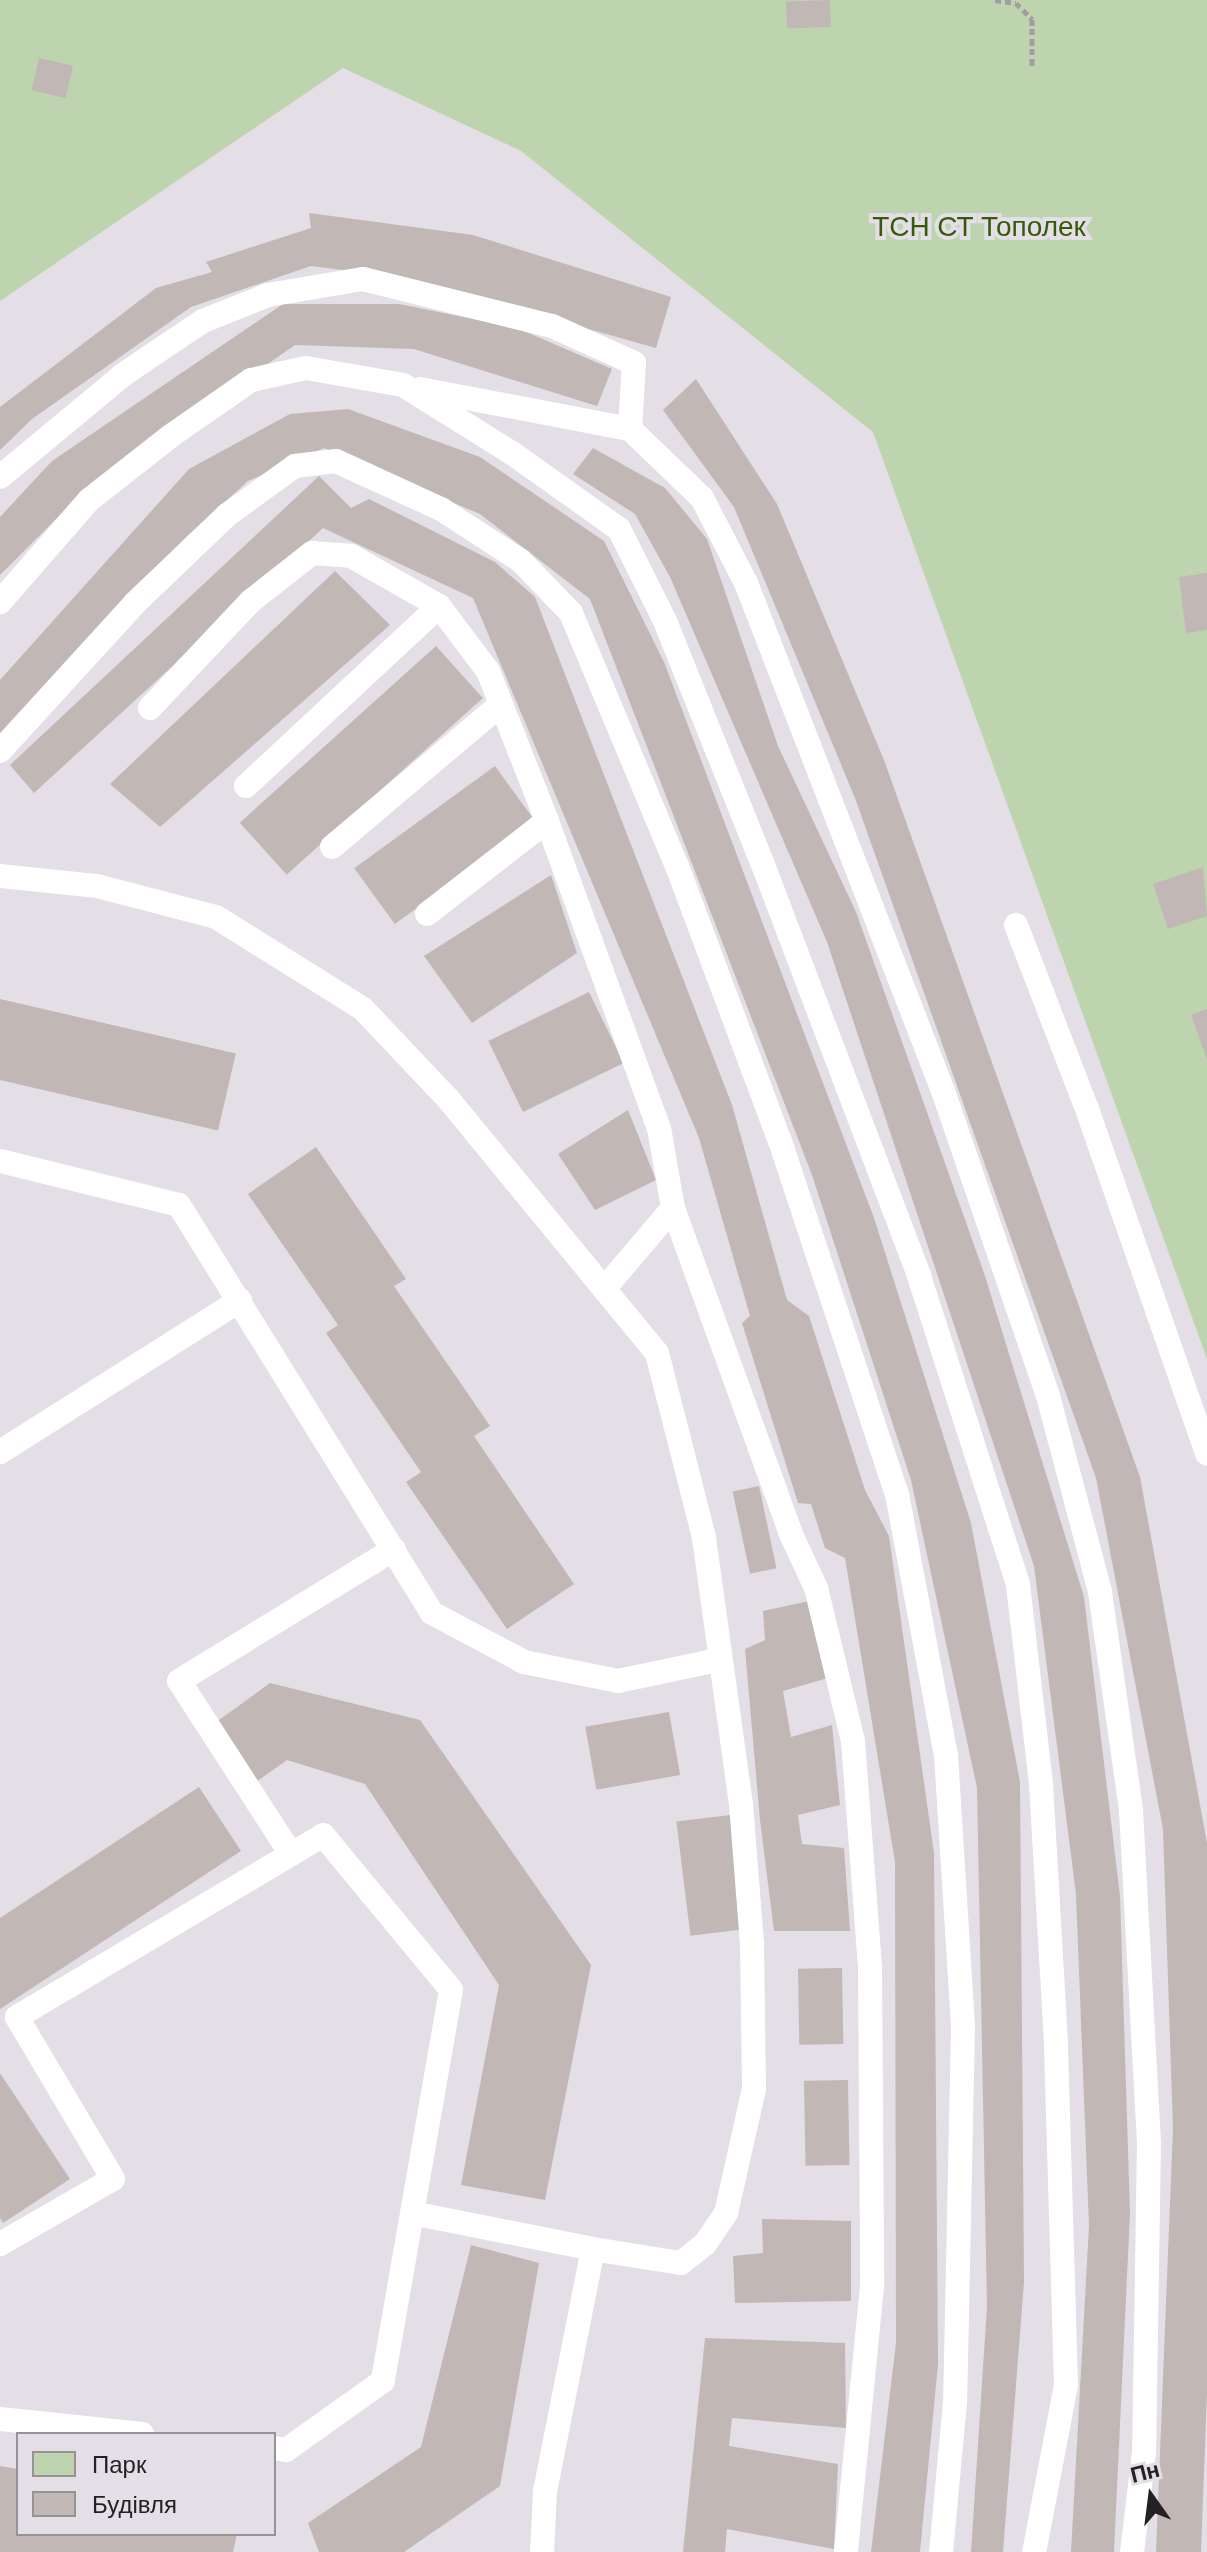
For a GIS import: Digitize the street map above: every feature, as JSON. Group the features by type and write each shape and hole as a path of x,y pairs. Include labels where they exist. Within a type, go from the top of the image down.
{"lane":[{"path":"0,477 124,374 203,321 268,295 363,279 552,326 634,363 630,429"},
{"path":"0,602 89,500 251,380 306,368 630,429 702,498 746,583 943,1091 1048,1396 1100,1592 1131,1811 1149,2142 1144,2452 1132,2552"},
{"path":"403,385 512,453 619,529 665,621 807,980 919,1276 1018,1585 1042,1799 1056,2047 1066,2385 1034,2552"},
{"path":"0,751 135,603 227,515 295,466 336,461 441,509 521,561 571,613 677,866 780,1141 897,1494 946,1755 963,2027 955,2402 941,2552"},
{"path":"150,708 251,601 312,553 351,556 439,606 488,671 547,821 659,1128 673,1208 775,1491 816,1588 853,1741 870,1967 872,2286 846,2552"},
{"path":"246,786 439,606"},
{"path":"332,847 500,705"},
{"path":"427,914 547,821"},
{"path":"0,876 97,886 216,917 363,1009 449,1100 657,1353 704,1538 718,1660 741,1804 752,1944 754,2089 726,2213 705,2244 681,2263 412,2213"},
{"path":"1016,925 1207,1454"},
{"path":"0,1161 179,1205 432,1613 524,1662 618,1681 718,1660"},
{"path":"604,1289 673,1208"},
{"path":"0,1452 240,1300"},
{"path":"291,1854 179,1681 394,1549"},
{"path":"0,2244 113,2179 17,2017 323,1835 451,1990 383,2381 286,2450 276,2448"},
{"path":"542,2552 545,2491 593,2249"},
{"path":"0,2419 123,2432"}],"path":[{"path":"995,0 1016,3 1032,19 1032,67"}],"green space":[{"name":"ТСН СТ Тополек","path":"0,0 1207,0 1207,1359 873,432 521,151 343,68 0,301"}],"building":[{"path":"830,0 831,27 787,29 786,2"},
{"path":"39,58 73,66 66,98 32,90"},
{"path":"309,213 473,235 671,297 656,348 407,278 311,266 191,307 32,419 0,450 0,407 156,288 212,272 206,262 311,228"},
{"path":"283,304 399,304 517,328 612,369 597,406 414,349 295,345 81,494 0,575 0,517 52,461"},
{"path":"696,379 777,504 884,760 1140,1477 1207,1843 1207,2393 1201,2552 1156,2552 1173,2129 1163,1829 1096,1478 855,798 734,507 663,410"},
{"path":"348,409 480,457 604,541 664,662 874,1218 971,1523 1020,1782 1024,2282 1003,2552 971,2552 987,2306 977,1788 911,1480 812,1175 590,599 480,514 324,448 248,481 184,539 0,737 0,680 189,469 290,414"},
{"path":"593,448 665,488 707,539 778,746 856,912 985,1276 1084,1597 1120,1896 1130,2213 1114,2552 1071,2552 1089,2226 1076,1894 1034,1566 827,942 670,577 635,514 573,474"},
{"path":"319,476 351,508 369,499 495,562 535,597 732,1105 787,1300 809,1316 865,1490 889,1536 934,1853 938,2364 920,2552 871,2552 896,2343 895,1862 845,1558 825,1548 811,1504 798,1503 742,1323 750,1316 699,1138 473,598 323,528 34,793 10,765"},
{"path":"335,571 390,625 160,827 110,784"},
{"path":"1207,573 1207,630 1186,633 1179,577"},
{"path":"436,646 483,698 287,875 240,823"},
{"path":"495,766 536,822 395,924 354,868"},
{"path":"1203,867 1207,916 1168,929 1153,884"},
{"path":"551,875 577,953 472,1023 424,956"},
{"path":"589,992 624,1063 523,1112 488,1041"},
{"path":"0,999 236,1053 218,1130 0,1080"},
{"path":"1207,1009 1207,1059 1191,1015"},
{"path":"628,1110 656,1180 595,1210 558,1154"},
{"path":"316,1147 406,1279 394,1286 490,1426 474,1436 574,1584 507,1629 406,1482 421,1472 326,1333 338,1325 248,1194"},
{"path":"759,1486 776,1568 750,1574 733,1492"},
{"path":"809,1601 828,1678 783,1691 791,1737 832,1725 840,1805 798,1815 802,1844 844,1848 850,1931 774,1931 760,1820 745,1649 765,1640 763,1611"},
{"path":"270,1683 420,1720 591,1965 545,2200 461,2185 499,1985 365,1784 287,1760 256,1782 211,1726"},
{"path":"669,1712 680,1775 596,1790 585,1727"},
{"path":"199,1787 241,1851 0,2009 0,1918"},
{"path":"730,1815 744,1929 690,1936 676,1822"},
{"path":"842,1968 843,2044 799,2045 798,1969"},
{"path":"0,2073 70,2179 3,2223 0,2218"},
{"path":"848,2080 849,2165 805,2166 804,2081"},
{"path":"762,2219 851,2221 851,2301 735,2303 733,2256 763,2253"},
{"path":"471,2245 539,2263 500,2486 404,2552 319,2552 308,2523 421,2447"},
{"path":"705,2338 845,2343 846,2428 732,2418 729,2446 838,2464 834,2549 727,2529 725,2552 683,2552"},
{"path":"0,2466 16,2469 16,2536 237,2536 233,2552 0,2552"}]}
